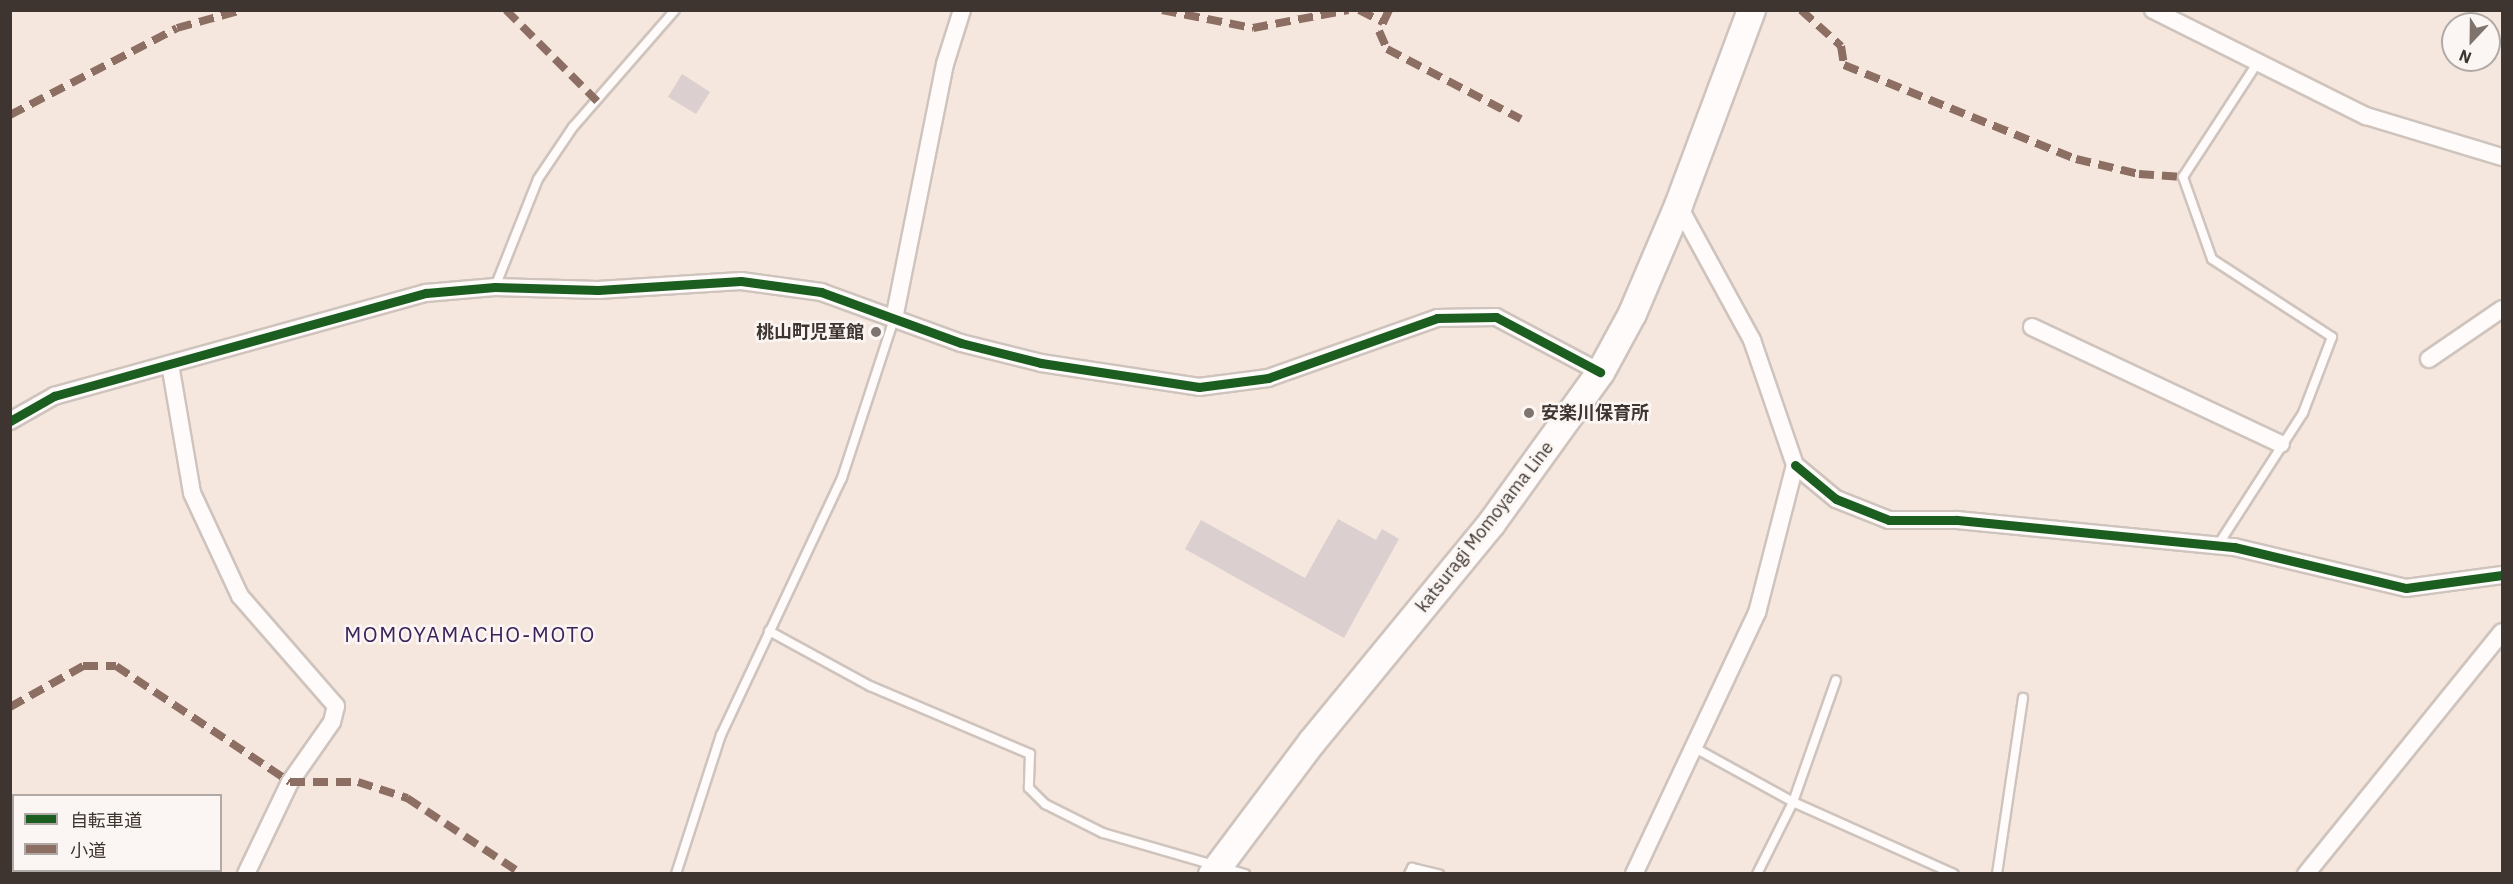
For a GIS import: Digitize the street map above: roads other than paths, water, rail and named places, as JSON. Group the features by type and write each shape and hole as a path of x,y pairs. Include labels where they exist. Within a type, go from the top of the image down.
{"main road":[{"name":"katsuragi Momoyama Line","path":"1216,869 1491,523 1600,372 1632,313 1678,205 1751,10"}],"street":[{"path":"894,319 945,64 962,10"},
{"path":"2153,10 2367,116 2502,157"},
{"path":"1678,205 1752,340 1795,465 1836,499 1889,520 1957,520 2218,545 2286,556 2347,577 2406,588 2502,575"},
{"path":"10,421 54,396 426,293 495,287 598,290 741,281 820,292 961,343 1041,363 1198,387 1268,378 1437,318 1496,317 1600,372"},
{"path":"2429,359 2502,309"},
{"path":"2032,327 2281,444"},
{"path":"170,364 192,493 240,596 336,706 332,722 290,782 246,873"},
{"path":"1634,873 1757,613 1795,465"},
{"path":"2306,873 2502,632"}],"lane":[{"path":"495,287 538,179 573,127 675,10"},
{"path":"2218,545 2303,413 2331,337 2212,259 2183,177 2258,62"},
{"path":"676,873 721,735 842,478 894,319"},
{"path":"770,631 870,686 1030,754 1029,788 1045,804 1103,833 1216,869 1245,873"},
{"path":"1757,873 1793,802 1836,680"},
{"path":"1997,873 2023,698"},
{"path":"1693,747 1793,802 1954,873"},
{"path":"1409,873 1412,868 1439,873"}],"place":[{"name":"桃山町児童館","path":"876,332"},
{"name":"安楽川保育所","path":"1529,413"}],"district":[{"name":"MOMOYAMACHO-MOTO","path":"470,634"}]}
